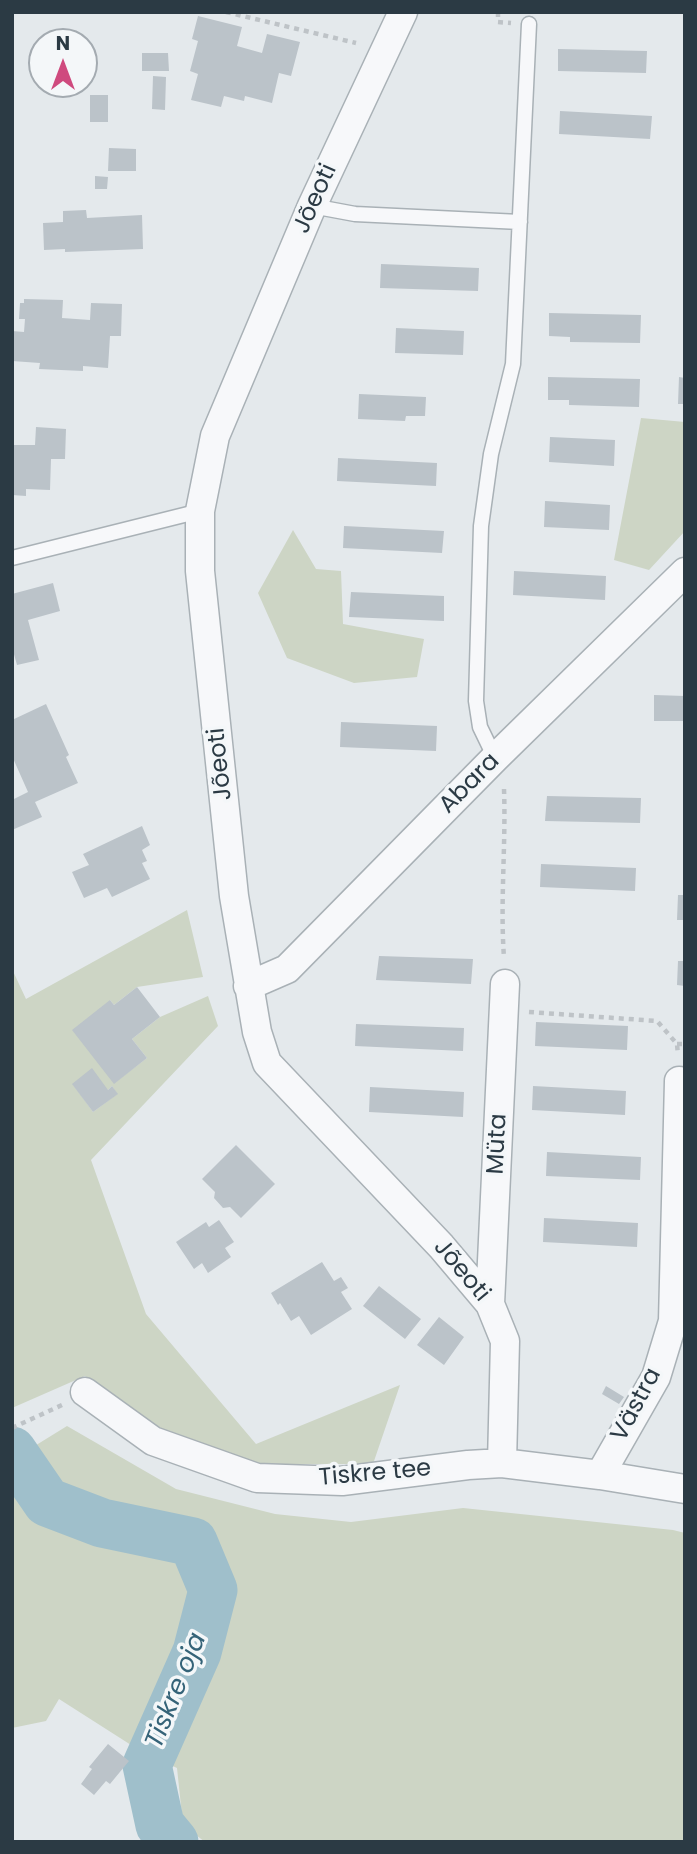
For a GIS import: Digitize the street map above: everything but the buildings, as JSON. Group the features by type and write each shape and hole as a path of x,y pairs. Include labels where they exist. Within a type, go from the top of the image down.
{"street":[{"name":"Jõeoti","path":"403,12 312,206 215,436 200,511 200,571 234,896 257,1032 267,1063 441,1246 490,1304 505,1341 502,1463"},
{"name":"Abara","path":"248,986 287,969 495,758 685,572"},
{"name":"Müta","path":"490,1304 504,997"},
{"name":"Västra","path":"600,1475 656,1377 673,1321 679,1081"},
{"name":"Tiskre tee","path":"85,1392 153,1441 257,1478 342,1480 502,1463 685,1489"}],"lane":[{"path":"495,758 480,727 476,701 481,526 491,454 513,364 529,24"},
{"path":"312,206 355,214 520,222"},
{"path":"12,558 200,511"}],"path":[{"path":"226,12 356,43"},
{"path":"503,787 505,822 501,912 504,997 657,1021 677,1044 679,1081"},
{"path":"677,1044 685,1044"},
{"path":"15,1426 76,1399 85,1392"}],"green space":[{"path":"641,418 685,422 685,531 649,570 614,560"},
{"path":"293,530 316,569 341,571 343,624 424,639 417,677 354,683 287,658 258,593"},
{"path":"187,910 203,977 137,987 114,1005 110,1000 114,1083 147,1058 132,1039 160,1017 208,996 218,1026 91,1160 146,1314 256,1444 400,1385 373,1464 257,1464 161,1433 85,1376 12,1408 12,969 26,999","holes":["73,1084 108,1090 112,1086 117,1094 93,1112"]},
{"path":"67,1426 176,1489 275,1514 351,1522 463,1508 685,1533 685,1842 205,1842 183,1825 177,1768 142,1752 59,1699 46,1721 12,1728 12,1460"}],"waterway":[{"name":"Tiskre oja","path":"12,1451 47,1502 102,1523 193,1542 213,1590 197,1652 147,1765 160,1825 174,1842"}]}
